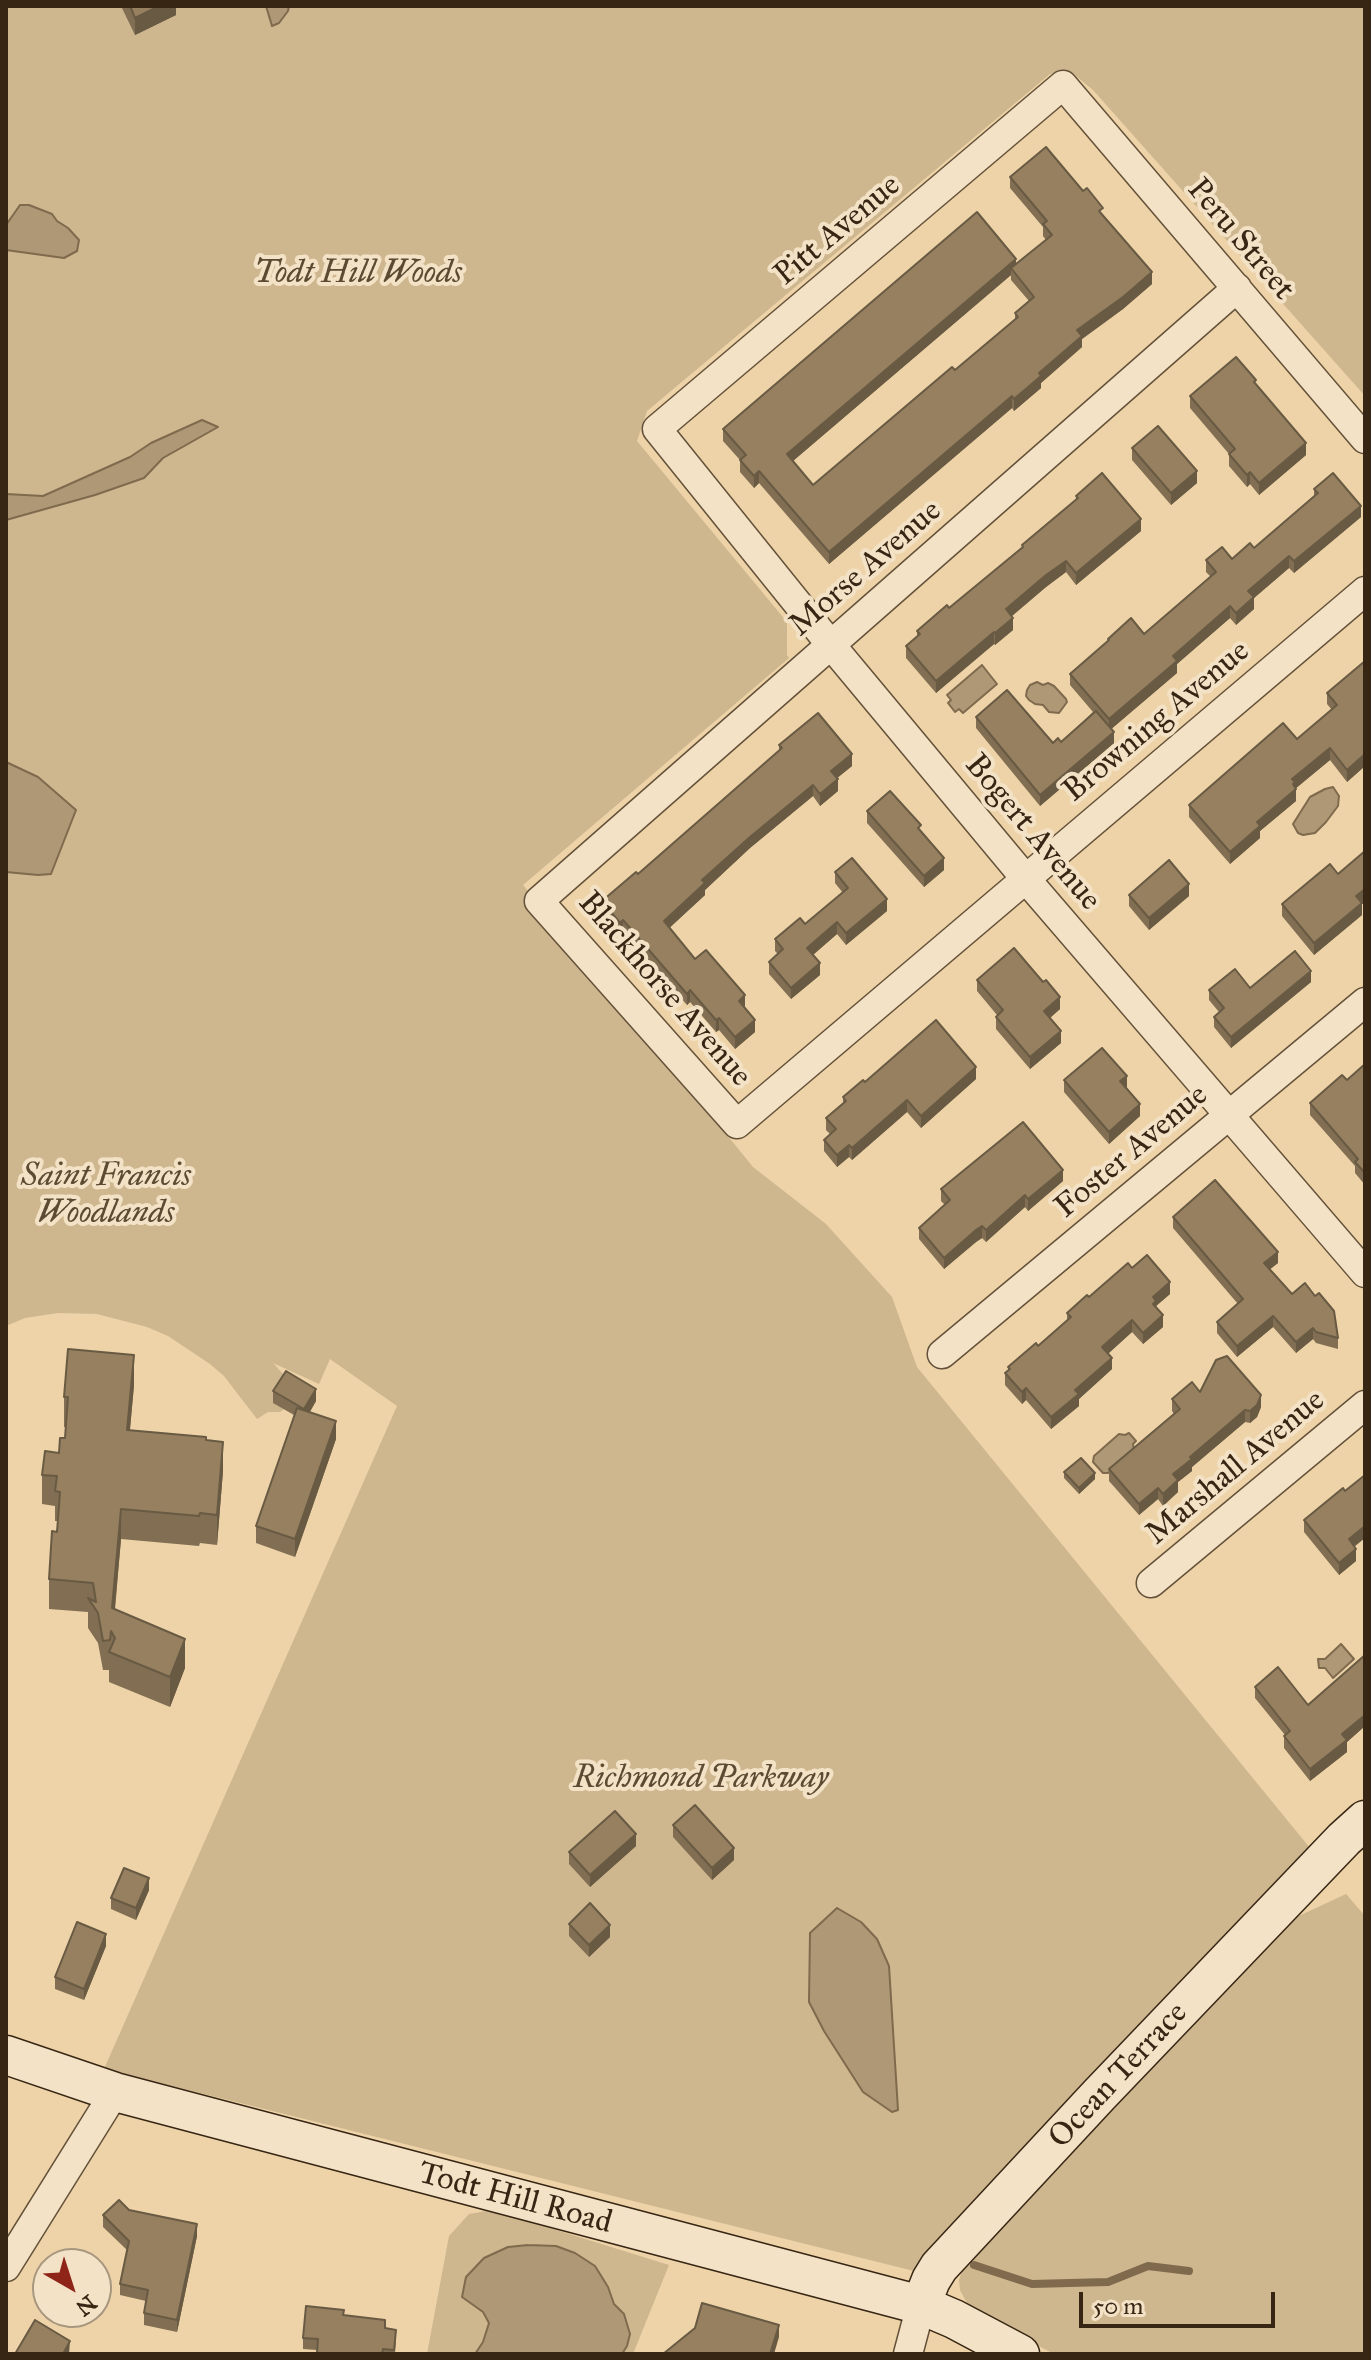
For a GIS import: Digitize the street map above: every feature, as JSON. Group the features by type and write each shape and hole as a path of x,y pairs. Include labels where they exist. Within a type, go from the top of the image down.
{"street":[{"name":"Peru Street","path":"1063,85 1365,439"},
{"name":"Pitt Avenue","path":"657,429 1063,85"},
{"name":"Morse Avenue","path":"539,901 1237,288"},
{"name":"Bogert Avenue","path":"657,429 1025,878 1365,1273"},
{"name":"Browning Avenue","path":"737,1124 1365,591"},
{"name":"Blackhorse Avenue","path":"539,901 737,1124"},
{"name":"Foster Avenue","path":"942,1354 1365,1002"},
{"name":"Marshall Avenue","path":"1151,1583 1365,1405"},
{"name":"Ocean Terrace","path":"908,2354 921,2305 939,2267 1110,2084 1365,1820"},
{"name":"Todt Hill Road","path":"6,2055 115,2092 921,2305 1020,2354"},
{"path":"6,2267 115,2092"}],"green space":[{"name":"Richmond Parkway","path":"6,6 1365,6 1365,396 1093,90 1071,72 1050,74 647,411 637,441 787,622 789,658 523,885 753,1167 826,1224 892,1297 917,1367 1310,1848 918,2272 104,2069 397,1406 330,1359 319,1384 273,1363 284,1375 274,1402 284,1409 268,1412 257,1419 224,1376 210,1364 168,1336 147,1327 97,1314 58,1313 25,1318 6,1326"},
{"path":"1346,1894 1365,1916 1365,2354 1054,2354 970,2309 960,2290 959,2280 964,2264 1290,1920"},
{"path":"492,2210 669,2265 633,2354 622,2354 627,2346 624,2314 614,2304 608,2287 471,2305 483,2312 489,2323 475,2354 427,2354 449,2236 469,2214"}],"shaded area":[{"path":"266,6 289,6 279,23 272,26"},
{"path":"20,205 29,205 52,214 79,240 77,251 64,258 6,250 6,225"},
{"path":"202,420 218,427 163,458 144,478 6,520 6,494 43,496"},
{"path":"982,665 997,684 963,713 959,709 955,712 948,703 951,700 947,695"},
{"path":"1037,682 1054,686 1066,699 1059,713 1049,712 1026,696 1030,685"},
{"path":"6,762 38,777 76,810 51,874 6,872"},
{"path":"1333,787 1339,796 1338,806 1326,822 1315,833 1298,833 1293,824 1310,797"},
{"path":"1129,1433 1136,1441 1134,1450 1108,1473 1103,1473 1093,1462 1094,1456 1119,1434"},
{"path":"1341,1644 1354,1659 1333,1678 1325,1668 1319,1668 1318,1659 1325,1659"},
{"path":"837,1908 861,1922 877,1939 889,1966 898,2110 892,2112 863,2092 809,2002 810,1933"},
{"path":"556,2246 575,2253 595,2266 614,2304 624,2314 630,2334 622,2354 475,2354 489,2323 483,2312 462,2297 466,2277 484,2258 508,2247"}],"building":[{"path":"130,6 159,6 135,18"},
{"path":"1046,147 1083,191 1087,188 1103,208 1099,211 1152,272 1077,330 1082,336 1039,373 1041,376 1014,399 1012,396 829,552 759,471 754,476 740,460 746,455 723,429 977,212 1016,259 787,454 813,485 952,367 955,370 1018,317 1015,313 1034,297 1011,268 1052,235 1043,224 1047,221 1010,177"},
{"path":"1236,357 1306,443 1259,483 1250,472 1247,475 1229,454 1235,449 1190,396"},
{"path":"1158,426 1197,471 1171,493 1132,448"},
{"path":"1102,473 1141,519 1076,573 1066,561 1046,575 1006,609 1013,618 936,681 906,646 920,634 917,631 1023,547"},
{"path":"1333,473 1361,506 1294,561 1289,556 1248,591 1254,597 1236,613 1230,606 1173,656 1177,661 1109,719 1070,674 1131,618 1144,634 1216,572 1206,560 1222,547 1232,559 1250,543 1254,548 1318,493 1314,489"},
{"path":"1365,661 1365,754 1347,770 1330,748 1292,779 1296,789 1257,822 1260,826 1230,852 1189,805 1283,723 1297,739 1337,705 1327,693"},
{"path":"1007,690 1053,743 1058,738 1061,742 1096,711 1114,732 1040,795 976,717"},
{"path":"818,713 852,754 831,771 838,779 820,794 813,785 702,880 705,883 664,921 695,959 706,950 745,995 739,1001 755,1020 735,1037 690,990 687,994 623,920 620,923 602,901 636,872 638,874"},
{"path":"890,791 921,825 918,828 944,858 924,876 867,811"},
{"path":"1365,851 1365,889 1356,896 1362,903 1314,943 1282,904 1330,864 1338,874"},
{"path":"852,858 887,899 846,933 837,922 807,948 820,963 791,988 769,962 783,949 775,939 800,918 805,924 848,888 835,872"},
{"path":"1169,860 1189,884 1149,918 1129,895"},
{"path":"1014,948 1060,997 1044,1011 1061,1031 1030,1057 996,1017 1003,1010 977,980"},
{"path":"1295,951 1311,971 1231,1037 1214,1017 1224,1008 1209,990 1235,969 1250,988"},
{"path":"936,1020 976,1067 921,1116 907,1100 852,1148 849,1145 837,1155 824,1140 836,1129 826,1118 846,1101 843,1097 863,1080 865,1082"},
{"path":"1102,1048 1127,1076 1120,1081 1140,1104 1109,1132 1064,1080"},
{"path":"1365,1064 1365,1173 1355,1162 1358,1159 1310,1103 1342,1075 1347,1080"},
{"path":"1023,1122 1063,1170 1028,1199 1025,1195 986,1230 982,1226 976,1230 944,1258 919,1228 950,1200 941,1189"},
{"path":"1215,1180 1278,1252 1264,1263 1292,1294 1305,1283 1315,1296 1319,1293 1334,1311 1338,1338 1316,1332 1313,1328 1296,1342 1273,1316 1237,1346 1217,1322 1243,1299 1173,1217"},
{"path":"1147,1255 1170,1282 1153,1297 1156,1301 1153,1304 1163,1315 1143,1333 1132,1320 1102,1347 1112,1358 1075,1390 1079,1394 1051,1417 1026,1388 1022,1392 1005,1373 1010,1369 1008,1367 1071,1317 1067,1313 1087,1295 1089,1297 1128,1263 1132,1268"},
{"path":"68,1349 134,1355 127,1430 206,1437 206,1440 223,1442 217,1515 121,1509 112,1608 185,1639 170,1677 109,1652 115,1638 111,1631 110,1640 103,1641 98,1613 88,1598 96,1602 93,1583 49,1579 52,1531 57,1532 60,1492 55,1491 57,1476 42,1475 45,1451 59,1453 60,1438 65,1438"},
{"path":"1227,1356 1261,1395 1257,1405 1250,1411 1245,1410 1190,1457 1192,1459 1173,1474 1178,1480 1163,1494 1158,1488 1139,1504 1109,1469 1180,1409 1172,1399 1192,1382 1200,1392 1216,1360"},
{"path":"286,1371 316,1389 304,1409 273,1391"},
{"path":"297,1408 336,1421 295,1539 256,1526"},
{"path":"1081,1458 1095,1473 1079,1488 1064,1472"},
{"path":"1365,1475 1365,1526 1349,1539 1356,1549 1339,1563 1304,1520 1343,1488 1345,1491"},
{"path":"1365,1655 1365,1715 1342,1734 1347,1740 1310,1769 1284,1736 1290,1731 1255,1687 1278,1667 1308,1705"},
{"path":"695,1805 734,1848 712,1868 673,1825"},
{"path":"615,1811 636,1834 590,1875 569,1852"},
{"path":"124,1868 149,1878 136,1908 111,1898"},
{"path":"590,1903 610,1925 589,1945 569,1924"},
{"path":"77,1922 106,1934 84,1989 55,1977"},
{"path":"119,2200 129,2210 197,2224 177,2320 144,2313 148,2290 120,2284 129,2241 103,2215"},
{"path":"702,2303 779,2325 770,2354 663,2354 695,2328"},
{"path":"306,2306 344,2310 343,2315 385,2320 385,2328 396,2330 394,2350 383,2349 382,2354 317,2353 318,2339 303,2338"},
{"path":"32,2325 32,2328 48,2328 70,2341 63,2354 15,2354"}],"waterway":[{"path":"974,2265 1032,2284 1108,2282 1148,2266 1189,2271"}],"park label":[{"name":"Todt Hill Woods","path":"358,274"},
{"name":"Saint Francis Woodlands","path":"106,1196"}]}
